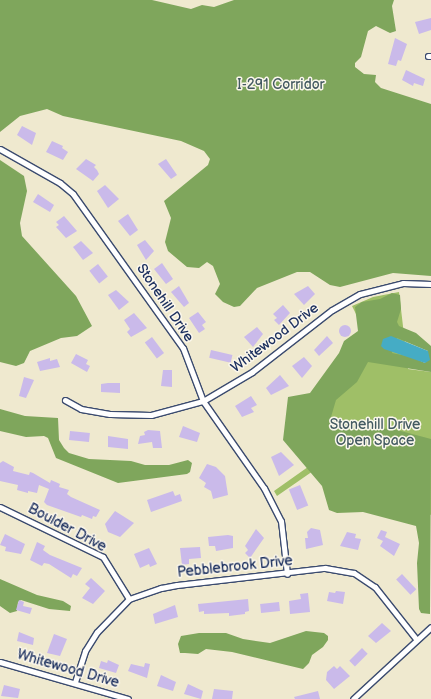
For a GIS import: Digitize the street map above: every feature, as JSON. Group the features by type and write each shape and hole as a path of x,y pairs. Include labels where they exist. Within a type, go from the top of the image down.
{"street":[{"name":"Stonehill Drive","path":"0,149 60,183 73,194 183,348 203,401 264,488 278,515 287,574"},
{"name":"Whitewood Drive","path":"65,400 81,409 110,414 144,415 203,401 252,372 332,310 360,294 403,283 431,284"},
{"name":"Boulder Drive","path":"0,507 103,557 129,599"},
{"name":"Pebblebrook Drive","path":"75,682 85,651 97,632 129,599 161,588 287,574 325,568 354,573 375,587 416,639"},
{"path":"353,699 416,639 431,627"},
{"name":"Whitewood Drive","path":"0,662 75,682 128,699"}],"green space":[{"name":"I-291 Corridor","path":"0,0 152,0 191,9 202,5 214,7 234,0 394,0 392,6 396,31 390,33 376,26 368,31 361,57 355,63 355,67 364,74 376,75 375,82 381,88 431,104 431,276 393,273 340,287 330,285 310,272 297,272 257,288 240,306 234,307 223,302 215,294 220,284 213,266 207,262 199,268 187,267 168,251 165,242 171,218 164,201 208,165 210,159 204,151 181,141 63,116 47,109 20,116 0,132"},
{"path":"0,160 24,176 27,191 20,223 22,236 76,296 92,326 77,336 61,338 30,351 24,363 16,366 0,362"},
{"name":"Stonehill Drive Open Space","path":"399,292 408,369 431,372 431,515 326,462 277,496 274,491 322,457 289,408 359,377 367,362 380,362 352,306 373,297"},
{"name":"Stonehill Drive Open Space","path":"392,293 400,295 401,309 397,322 399,326 416,333 431,346 431,372 368,362 357,382 336,400 331,417 341,424 397,430 431,439 430,614 421,613 419,609 417,563 419,543 416,526 363,512 337,513 329,510 322,486 283,440 288,397 310,393 339,353 344,341 358,331 355,307 362,302 380,299","holes":["397,338 428,351 425,363 412,357 392,353"]},
{"path":"0,409 25,416 58,418 59,440 69,453 89,459 131,461 145,465 169,465 188,460 192,463 190,472 187,474 118,483 56,458 48,438 44,436 26,437 0,431"},
{"path":"0,579 37,595 63,601 71,606 70,611 49,609 21,600 18,602 17,611 10,613 0,606"},
{"path":"306,631 324,633 328,636 328,640 323,647 312,655 309,663 303,669 232,652 206,649 198,654 180,653 178,644 181,636 199,633 226,633 243,639 270,643"}],"water":[{"path":"391,336 428,351 430,360 425,363 384,349 381,346 383,339"}],"building":[{"path":"431,18 431,30 419,34 415,22"},
{"path":"395,38 407,44 401,61 398,60 396,66 388,64"},
{"path":"406,70 425,79 423,86 414,83 413,86 402,80"},
{"path":"22,126 36,133 32,145 17,135"},
{"path":"52,141 63,146 62,148 68,152 63,160 46,152"},
{"path":"86,159 96,165 94,167 99,174 93,181 76,169"},
{"path":"166,159 177,175 171,179 158,164"},
{"path":"105,185 119,199 108,208 97,191"},
{"path":"38,194 54,205 50,212 33,202"},
{"path":"128,214 138,230 130,236 118,221"},
{"path":"64,216 77,231 66,238 56,227 59,225 56,222"},
{"path":"145,240 154,251 146,260 137,245"},
{"path":"81,241 93,253 83,260 73,247"},
{"path":"162,263 173,279 166,284 154,269"},
{"path":"98,264 108,277 99,283 89,271"},
{"path":"179,286 189,303 184,307 171,292"},
{"path":"308,286 315,294 304,305 294,294"},
{"path":"116,290 129,302 119,310 108,295"},
{"path":"283,305 290,313 279,325 274,320 277,318 273,314"},
{"path":"198,312 206,322 202,325 205,329 199,333 189,318"},
{"path":"134,313 147,328 131,337 127,332 130,329 124,320"},
{"path":"347,325 350,326 350,336 343,337 340,336 339,329 340,326"},
{"path":"257,327 263,334 253,347 244,337"},
{"path":"327,336 333,343 319,356 314,350"},
{"path":"152,337 164,353 157,358 145,342"},
{"path":"211,350 232,355 231,363 209,358"},
{"path":"76,354 88,360 86,364 90,366 87,372 71,363"},
{"path":"304,357 312,366 302,378 292,366"},
{"path":"50,358 50,361 57,359 60,367 40,371 37,362"},
{"path":"163,370 172,370 172,387 161,386"},
{"path":"280,375 289,386 271,395 266,388"},
{"path":"24,377 34,380 26,398 19,396"},
{"path":"120,383 120,393 101,392 101,384"},
{"path":"251,396 257,405 251,408 254,412 242,417 235,406"},
{"path":"183,426 200,433 197,442 179,437"},
{"path":"148,430 160,431 162,448 153,448 152,442 138,444 140,436 145,435 144,432"},
{"path":"70,431 90,433 89,442 69,440"},
{"path":"108,436 128,439 128,449 108,447"},
{"path":"281,452 294,465 279,476 271,457"},
{"path":"3,461 14,467 13,471 29,475 30,472 50,483 51,480 60,484 59,487 69,490 67,494 71,497 100,510 96,517 93,516 92,519 82,515 81,517 47,505 44,502 49,489 39,485 37,493 28,491 28,493 17,490 18,485 0,481 0,463"},
{"path":"207,464 216,467 225,476 228,495 213,499 211,491 204,487 206,483 199,478"},
{"path":"300,485 308,505 297,510 289,489"},
{"path":"173,491 175,496 180,494 182,501 151,512 147,500"},
{"path":"115,511 134,523 120,537 108,532 105,524"},
{"path":"311,528 320,530 323,545 306,549 305,538 308,538 307,532"},
{"path":"256,529 264,538 250,558 245,553 248,550 245,546"},
{"path":"381,530 387,532 385,537 400,544 394,556 380,546 383,541 377,538"},
{"path":"347,532 356,534 355,538 361,539 358,550 340,546"},
{"path":"5,534 25,544 21,554 5,551 6,547 0,545"},
{"path":"233,536 233,548 216,551 215,546 209,546 208,537"},
{"path":"37,542 45,546 43,550 50,555 82,568 77,576 73,574 71,578 49,564 44,563 42,566 30,560"},
{"path":"200,547 201,558 189,559 189,564 182,565 180,548"},
{"path":"149,548 157,564 150,567 149,564 140,568 134,554"},
{"path":"402,574 416,589 410,595 396,579"},
{"path":"91,578 105,591 93,604 82,598 90,588 85,584"},
{"path":"336,591 345,592 343,604 327,601 329,592 335,593"},
{"path":"308,593 310,612 290,614 289,601 301,599 300,594"},
{"path":"248,599 249,611 245,612 245,614 229,616 229,613 204,614 204,611 199,612 198,604"},
{"path":"19,600 24,602 23,606 32,608 30,614 16,610"},
{"path":"279,602 280,611 261,613 260,604"},
{"path":"175,605 178,617 155,624 153,614"},
{"path":"382,623 391,631 376,643 368,636"},
{"path":"19,632 34,638 33,645 17,641"},
{"path":"54,634 67,639 60,656 47,653"},
{"path":"362,648 368,654 355,666 349,661"},
{"path":"108,660 119,665 116,673 99,668 101,661 107,663"},
{"path":"145,663 150,664 147,678 128,671 131,664 144,667"},
{"path":"334,666 337,669 340,666 350,676 334,689 326,680 327,672"},
{"path":"161,675 176,682 173,691 157,686"},
{"path":"188,684 203,691 201,699 184,694"},
{"path":"4,685 20,689 18,698 1,696"},
{"path":"214,689 233,691 232,699 212,699"},
{"path":"318,691 320,699 295,699 294,697"}]}
